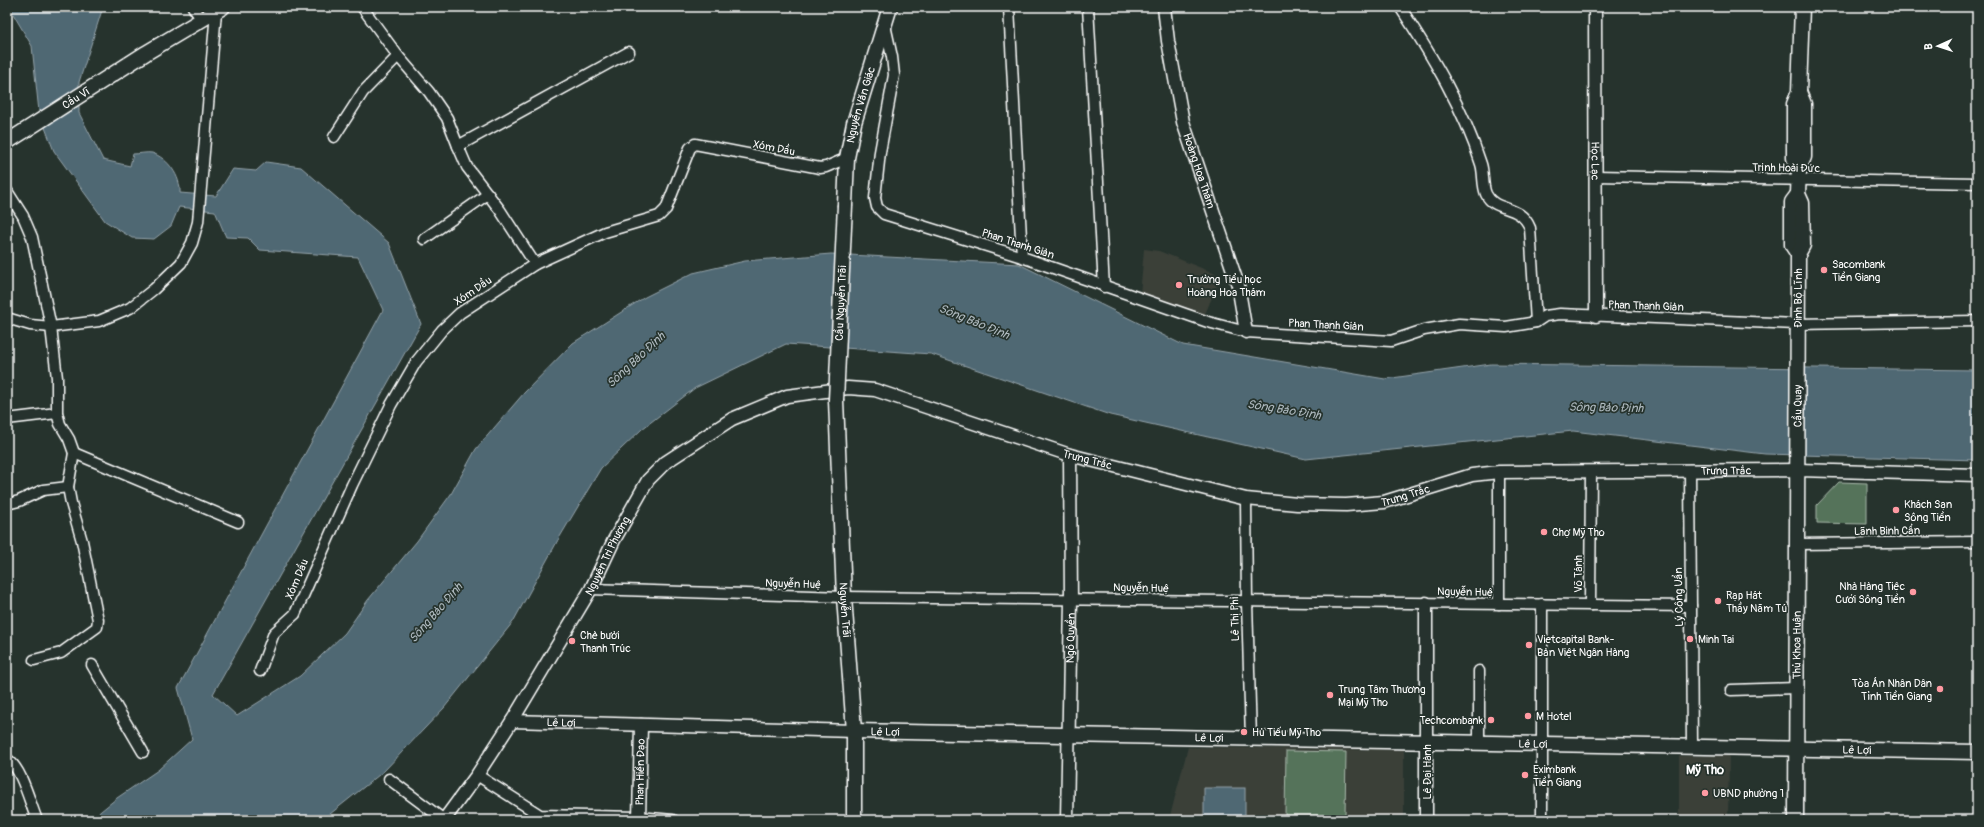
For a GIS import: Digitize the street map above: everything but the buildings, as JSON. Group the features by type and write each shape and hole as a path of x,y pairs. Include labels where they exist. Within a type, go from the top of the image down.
{"main road":[{"name":"Nguyễn Văn Giác","path":"845,205 846,158 862,94 890,7"},
{"path":"1798,181 1804,157 1804,104 1798,92 1802,7"},
{"name":"Cầu Vĩ","path":"7,142 146,53 219,10"},
{"name":"Đinh Bộ Lĩnh","path":"1797,342 1796,324 1798,254 1803,245 1802,203 1798,181"},
{"name":"Cầu Nguyễn Trãi","path":"836,400 845,205"},
{"name":"Cầu Quay","path":"1797,342 1798,465"},
{"name":"Nguyễn Trãi","path":"836,400 844,597 854,731 854,820"},
{"name":"Thủ Khoa Huân","path":"1796,820 1795,749 1798,465"},
{"name":"Lê Lợi","path":"854,731 1977,752"}],"street":[{"path":"193,7 202,20"},
{"path":"362,7 398,56 430,92 448,118 467,167 512,226 535,264"},
{"path":"1009,7 1022,257"},
{"path":"1088,7 1104,287"},
{"name":"Hoàng Hoa Thám","path":"1164,7 1168,41 1183,122 1238,285 1246,332"},
{"path":"1400,7 1449,85 1482,164 1486,193 1493,204 1513,210 1526,220 1530,228 1536,322"},
{"name":"Học Lạc","path":"1595,7 1596,316"},
{"path":"7,318 30,325 51,327 99,321 130,308 154,289 181,263 192,243 198,222 219,10"},
{"name":"Phan Thanh Giản","path":"885,25 892,57 894,75 875,189 877,207 884,214 1022,257 1104,287 1208,322 1246,332 1391,341 1424,330 1459,324 1506,327 1536,322 1545,316 1560,314 1796,324 1977,321"},
{"path":"458,146 629,52"},
{"path":"334,137 363,92 398,56"},
{"name":"Xóm Dầu","path":"260,671 274,633 295,614 352,485 391,405 416,362 442,330 460,313 535,264 605,232 659,216 666,209 690,148 695,144 820,168 846,158"},
{"name":"Trịnh Hoài Đức","path":"1595,176 1798,181 1977,183"},
{"path":"7,191 23,216 32,237 51,327 57,378 57,413 60,424 69,439 74,453 74,461 68,487 93,597 97,627 61,653 34,660"},
{"path":"424,239 488,194"},
{"name":"Trưng Trắc","path":"848,388 875,390 1070,455 1246,499 1297,504 1346,505 1384,502 1472,475 1500,472 1690,470 1798,465 1977,475"},
{"name":"Nguyễn Tri Phương","path":"444,820 477,775 512,720 591,589 614,540 648,480 666,462 732,419 787,396 848,388"},
{"path":"7,419 57,413"},
{"path":"74,453 238,522"},
{"name":"Ngô Quyền","path":"1067,820 1071,600 1070,455"},
{"name":"Lý Công Uẩn","path":"1690,470 1692,747"},
{"name":"Võ Tánh","path":"1590,605 1591,471"},
{"path":"1500,472 1500,604"},
{"path":"7,504 19,501 53,487 68,487"},
{"name":"Lê Thị Phỉ","path":"1246,499 1251,739"},
{"name":"Lãnh Binh Cẩn","path":"1797,544 1977,542"},
{"name":"Nguyễn Huệ","path":"591,589 844,597 1691,606"},
{"name":"Lê Đại Hành","path":"1426,603 1426,820"},
{"path":"1542,604 1542,820"},
{"path":"92,665 144,752"},
{"path":"1479,672 1479,743"},
{"path":"1732,690 1796,688"},
{"name":"Lê Lợi","path":"512,720 854,731"},
{"name":"Phan Hiển Đạo","path":"639,818 641,725"},
{"path":"7,759 19,773 37,820"},
{"path":"477,775 540,815 673,820"},
{"path":"389,779 444,820"}],"shaded area":[{"name":"Trường Tiểu học Hoàng Hoa Thám","path":"1144,249 1159,251 1221,276 1203,319 1140,295"},
{"path":"1188,747 1404,750 1404,820 1169,820"},
{"path":"1679,756 1729,756 1728,820 1679,820"}],"green space":[{"path":"1839,482 1867,483 1867,524 1817,523 1817,505"},
{"path":"1286,751 1346,752 1345,815 1285,815"}],"water":[{"name":"Sông Bảo Định","path":"9,7 103,7 79,82 79,113 103,160 130,166 133,154 152,153 163,159 172,169 176,175 180,187 180,193 216,196 233,169 256,171 266,162 301,167 389,243 421,324 213,694 237,716 300,676 345,633 368,600 417,541 451,494 476,449 524,393 573,343 645,297 693,273 745,261 831,254 1019,264 1183,345 1385,379 1491,364 1977,370 1977,460 1765,454 1573,431 1306,459 1110,415 931,354 786,344 695,388 642,429 601,468 558,540 513,622 444,708 384,771 330,814 316,820 90,820 117,798 158,770 192,739 178,688 383,310 358,257 260,250 248,238 226,237 215,211 179,207 171,226 154,239 132,238 105,221 54,151 39,112 32,46"},
{"path":"1204,788 1245,788 1245,820 1204,820"}],"place":[{"name":"Sacombank Tiền Giang","path":"1824,270"},
{"name":"Trường Tiểu học Hoàng Hoa Thám","path":"1179,285"},
{"name":"Khách Sạn Sông Tiền","path":"1896,510"},
{"name":"Chợ Mỹ Tho","path":"1544,532"},
{"name":"Nhà Hàng Tiệc Cưới Sông Tiền","path":"1913,592"},
{"name":"Rạp Hát Thầy Năm Tú","path":"1718,601"},
{"name":"Minh Tai","path":"1690,639"},
{"name":"Chè bưởi Thanh Trúc","path":"572,641"},
{"name":"Vietcapital Bank- Bản Việt Ngân Hàng","path":"1529,645"},
{"name":"Tòa Án Nhân Dân Tỉnh Tiền Giang","path":"1940,689"},
{"name":"Trung Tâm Thương Mại Mỹ Tho","path":"1330,695"},
{"name":"M Hotel","path":"1528,716"},
{"name":"Techcombank","path":"1491,720"},
{"name":"Hủ Tiếu Mỹ Tho","path":"1244,732"},
{"name":"Eximbank Tiền Giang","path":"1525,775"},
{"name":"UBND phường 1","path":"1705,793"}],"district":[{"name":"Mỹ Tho","path":"1705,770"}]}
